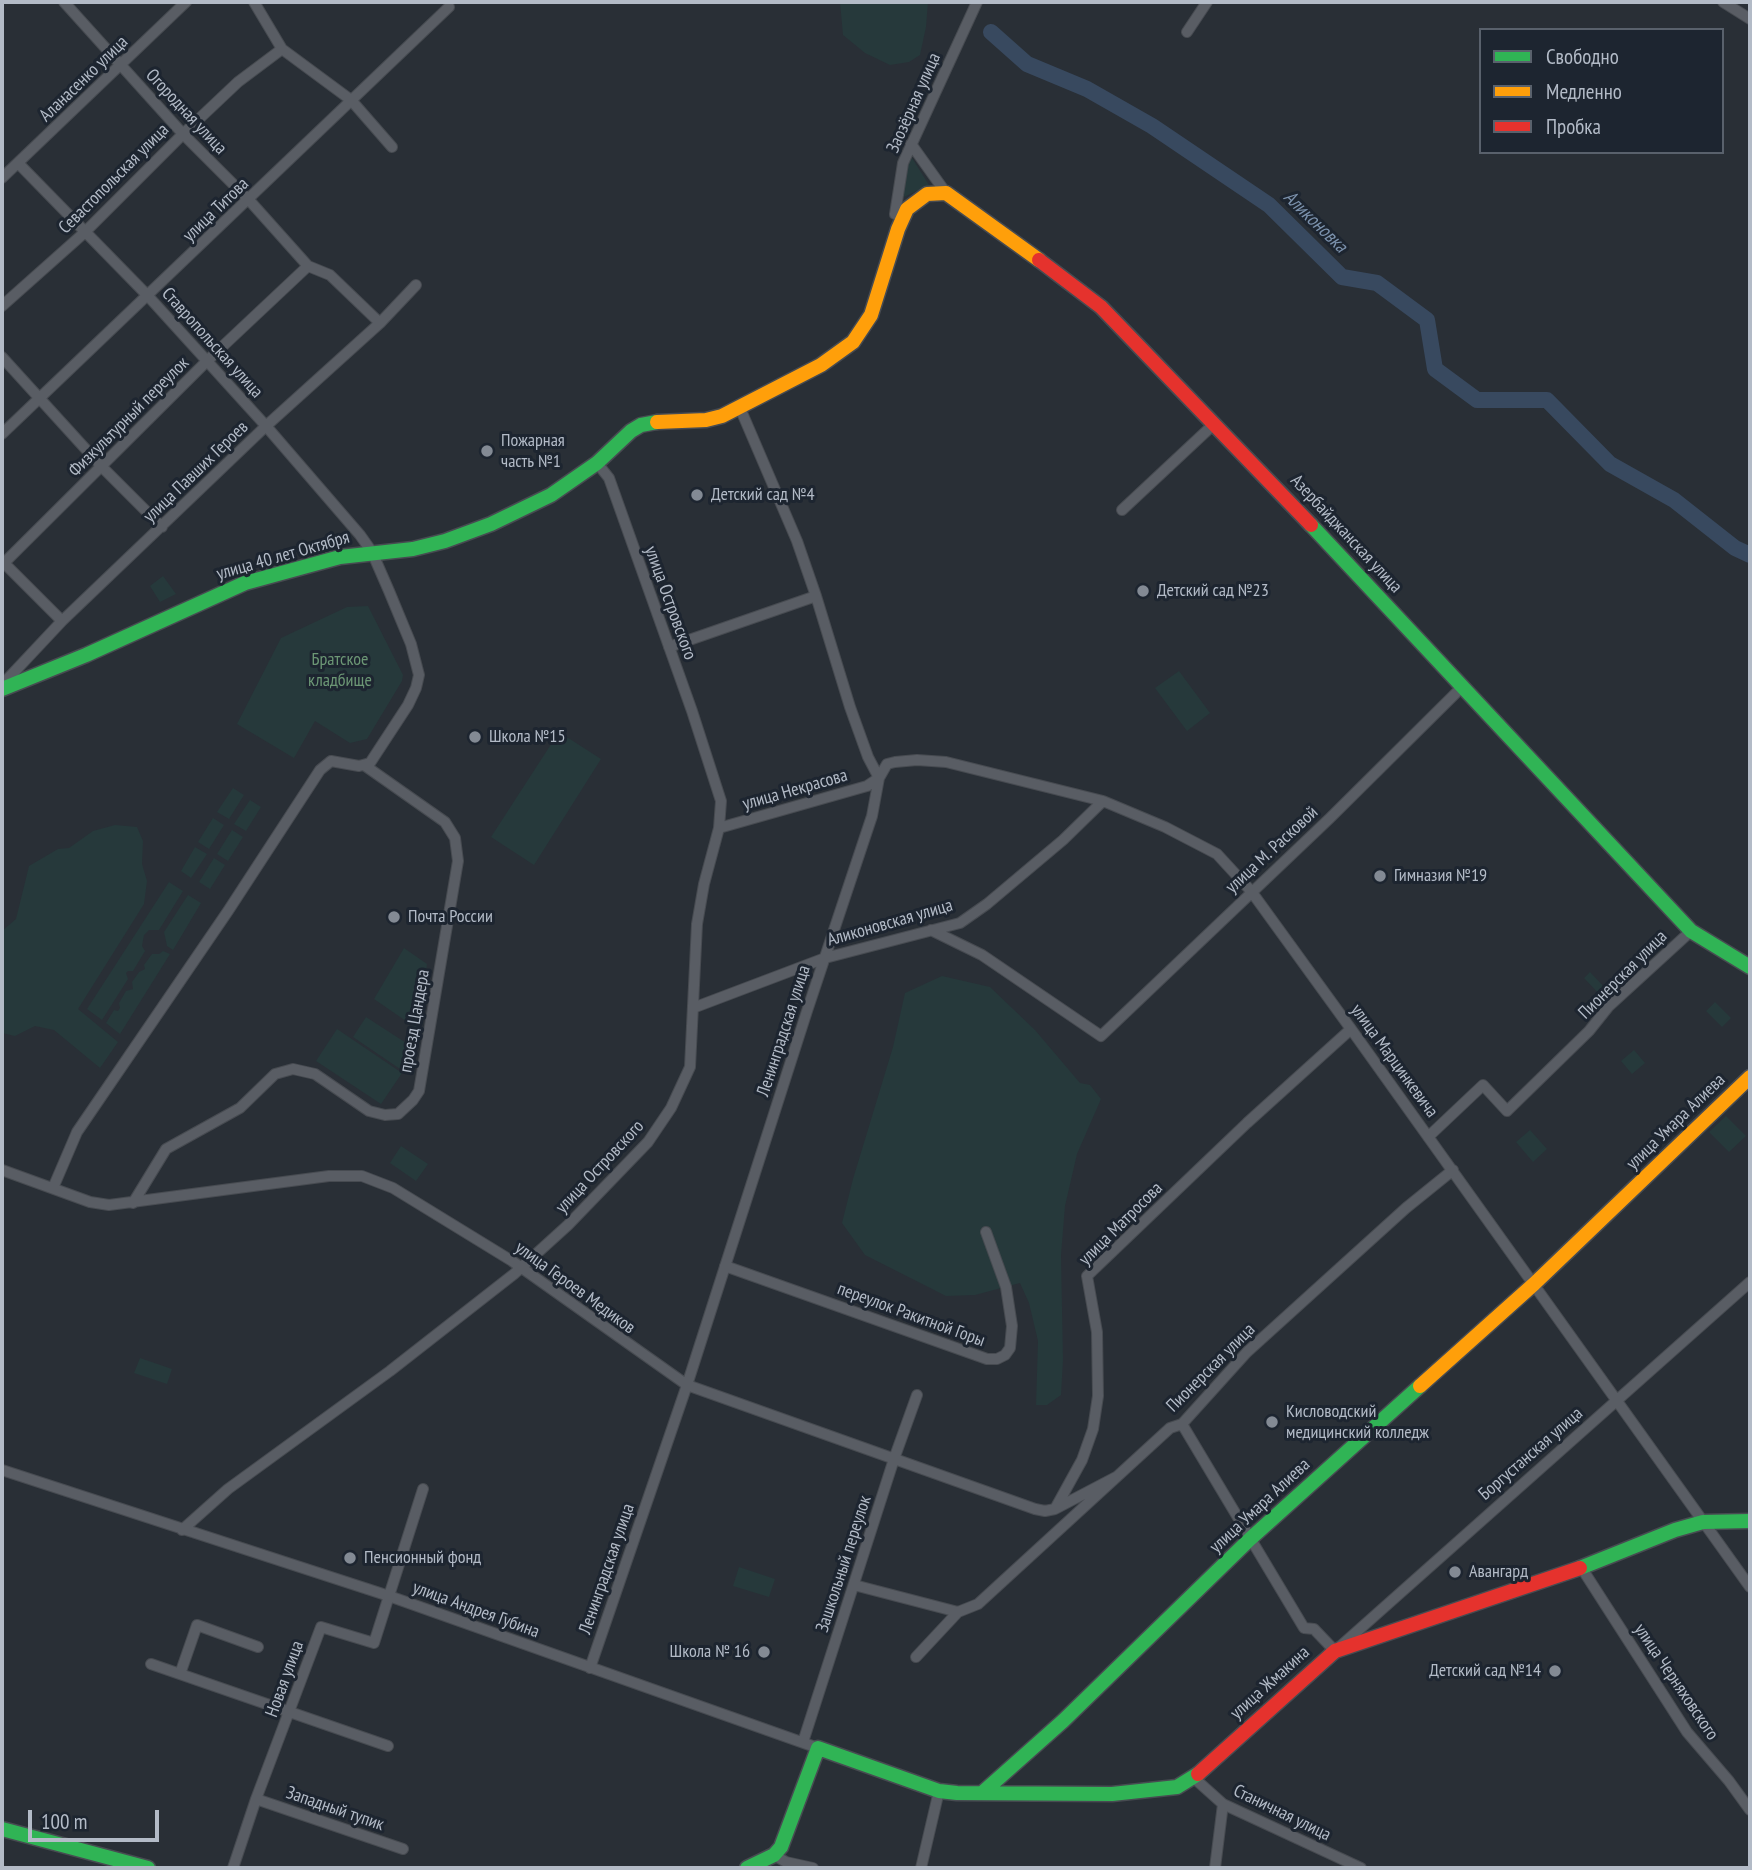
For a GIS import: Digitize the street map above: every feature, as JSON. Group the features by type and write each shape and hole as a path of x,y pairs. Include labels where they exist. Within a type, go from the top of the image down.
{"street":[{"name":"Огородная улица","path":"64,2 308,267 330,275 380,323"},
{"name":"Аланасенко улица","path":"2,178 186,2"},
{"path":"254,2 282,49 351,100 392,147"},
{"name":"Заозёрная улица","path":"903,217 895,214 903,163 977,2"},
{"path":"1187,32 1207,2"},
{"path":"1723,2 1750,19"},
{"name":"улица Титова","path":"2,434 449,6"},
{"name":"Севастопольская улица","path":"2,306 84,233 238,82 282,49"},
{"path":"911,144 946,193"},
{"name":"Ставропольская улица","path":"18,163 148,296 266,426 372,552"},
{"name":"улица 40 лет Октября","path":"2,687 86,656 236,587 340,556 413,549 445,541 491,524 541,502 597,463 641,425 706,419 740,408 821,365 858,337 879,292 903,217 916,200 927,194 946,193"},
{"name":"Азербайджанская улица","path":"946,193 1079,289 1116,323 1463,686 1691,931 1750,967"},
{"name":"Физкультурный переулок","path":"3,562 207,361 308,267"},
{"name":"улица Павших Героев","path":"2,687 62,621 266,426 380,323 416,285"},
{"path":"2,357 102,467 162,527"},
{"path":"740,408 797,541 849,708 879,778"},
{"path":"1122,510 1214,424"},
{"name":"улица Островского","path":"183,1530 228,1489 465,1314 568,1225 648,1142 671,1108 690,1067 697,924 704,884 719,828 720,801 610,478 597,463"},
{"path":"364,765 370,763 381,750 408,705 419,675 411,645 372,552"},
{"path":"3,562 62,621"},
{"path":"669,647 816,596"},
{"name":"улица М. Расковой","path":"931,930 982,955 1101,1035 1330,818 1463,686"},
{"name":"проезд Цандера","path":"53,1188 77,1132 228,911 320,770 331,761 364,765 445,822 454,838 458,861 419,1091 398,1114 385,1115 369,1111 315,1074 293,1069 275,1074 240,1108 166,1149 133,1203"},
{"name":"улица Марцинкевича","path":"879,778 887,764 895,762 946,762 1103,801 1165,827 1217,854 1251,891 1352,1028 1750,1587"},
{"name":"улица Некрасова","path":"719,828 867,786 879,778"},
{"name":"Ленинградская улица","path":"590,1668 687,1385 872,816 879,778"},
{"name":"Аликоновская улица","path":"693,1008 824,958 960,923 987,904 1063,840 1103,801"},
{"name":"Пионерская улица","path":"1428,1137 1483,1085 1507,1111 1589,1031 1609,1006 1691,931"},
{"name":"улица Матросова","path":"1055,1508 1082,1460 1093,1429 1098,1396 1097,1332 1087,1276 1247,1122 1352,1028"},
{"name":"улица Умара Алиева","path":"982,1793 1063,1721 1250,1539 1534,1284 1750,1077"},
{"name":"улица Героев Медиков","path":"2,1170 100,1205 328,1177 362,1176 393,1188 522,1267 687,1385 1035,1509 1045,1511 1055,1508"},
{"name":"Пионерская улица","path":"916,1657 958,1612 978,1604 1170,1429 1182,1424 1247,1352 1406,1208 1453,1170"},
{"name":"переулок Ракитной Горы","path":"725,1266 987,1359 997,1359 1005,1355 1010,1348 1012,1326 1006,1287 986,1233"},
{"name":"Боргустанская улица","path":"1335,1651 1750,1282"},
{"name":"Зашкольный переулок","path":"803,1742 917,1395"},
{"path":"1182,1424 1304,1628 1314,1629 1335,1651"},
{"name":"улица Андрея Губина","path":"2,1470 389,1596 818,1748"},
{"path":"1055,1508 1116,1477"},
{"name":"Новая улица","path":"233,1868 321,1627 374,1643 423,1489"},
{"name":"улица Жмакина","path":"818,1748 939,1791 1124,1793 1177,1787 1194,1779 1335,1651 1581,1567 1675,1530 1703,1522 1750,1521"},
{"name":"улица Черняховского","path":"1581,1567 1687,1732 1750,1810"},
{"path":"854,1585 958,1612"},
{"path":"180,1674 197,1625 258,1647"},
{"path":"151,1664 388,1746"},
{"path":"747,1868 774,1855 780,1847 818,1748"},
{"name":"Станичная улица","path":"1194,1779 1223,1804 1361,1868"},
{"path":"921,1868 939,1791"},
{"name":"Западный тупик","path":"256,1799 403,1849"},
{"path":"1215,1868 1223,1804"},
{"path":"2,1829 148,1868"},
{"path":"774,1855 786,1862 813,1868"}],"green space":[{"path":"840,2 928,2 920,55 909,62 890,65 865,53 843,35"},
{"path":"912,158 929,185 904,197 902,195 909,161"},
{"path":"163,576 176,594 160,602 150,586"},
{"name":"Братское кладбище","path":"368,606 403,675 367,739 350,743 315,721 294,758 237,724 281,638 347,607"},
{"path":"1179,671 1210,713 1187,731 1155,688"},
{"path":"559,732 601,759 534,865 491,837"},
{"path":"233,788 244,795 229,819 217,812"},
{"path":"250,800 261,807 246,831 234,824"},
{"path":"213,818 224,825 209,849 198,842"},
{"path":"115,825 137,827 143,841 142,864 147,881 144,904 78,1009 118,1042 100,1068 54,1030 35,1026 15,1036 2,1033 2,931 16,919 29,866 58,849 69,848 93,831"},
{"path":"232,830 243,837 228,861 217,854"},
{"path":"195,847 207,854 191,878 181,871"},
{"path":"214,858 225,865 210,889 199,882"},
{"path":"169,882 183,891 159,930 149,930 144,935 142,946 145,951 133,971 126,973 128,979 102,1020 87,1009"},
{"path":"188,895 201,903 173,950 167,946 164,932"},
{"path":"404,948 427,964 419,1030 374,999"},
{"path":"163,951 170,954 120,1034 106,1023 114,1010 118,1011 120,1008 119,1003 126,991 133,989 132,982 139,972 145,969 144,965 152,954"},
{"path":"1590,972 1607,990 1601,996 1584,978"},
{"path":"942,976 990,987 1035,1030 1080,1083 1090,1085 1101,1099 1077,1154 1065,1206 1061,1255 1061,1395 1047,1405 1036,1405 1038,1341 1029,1303 1020,1283 975,1295 946,1296 865,1255 842,1223 893,1047 905,993"},
{"path":"1715,1002 1731,1018 1722,1027 1706,1011"},
{"path":"366,1017 417,1050 403,1071 353,1037"},
{"path":"337,1029 402,1073 381,1104 316,1061"},
{"path":"1634,1050 1645,1063 1632,1074 1621,1061"},
{"path":"1726,1116 1746,1136 1729,1152 1709,1132"},
{"path":"1530,1130 1547,1149 1533,1162 1516,1142"},
{"path":"401,1146 428,1164 416,1181 390,1163"},
{"path":"140,1358 172,1369 167,1384 134,1373"},
{"path":"739,1567 775,1579 769,1597 733,1586"}],"waterway":[{"name":"Аликоновка","path":"991,32 1027,64 1087,89 1152,126 1269,205 1342,277 1377,283 1427,320 1435,369 1477,400 1547,400 1610,464 1674,500 1735,548 1750,555"}],"traffic: fast":[{"path":"2,689 86,655 245,583 340,557 413,549 445,541 491,524 551,495 597,463 631,431 641,425 657,422"},
{"path":"1311,525 1691,931 1750,967"},
{"path":"982,1793 1063,1721 1250,1539 1420,1386"},
{"path":"1580,1568 1675,1530 1703,1522 1750,1521"},
{"path":"747,1868 774,1855 781,1847 818,1748 939,1791 957,1793 1112,1794 1177,1787 1198,1774"},
{"path":"2,1829 148,1868"}],"traffic: slow":[{"path":"657,422 706,420 722,416 821,365 853,342 871,315 907,209 927,194 946,193 1039,260"},
{"path":"1420,1386 1534,1284 1750,1077"}],"traffic: jam":[{"path":"1039,260 1101,307 1311,525"},
{"path":"1198,1774 1335,1651 1580,1568"}],"place":[{"name":"Пожарная часть №1","path":"487,451"},
{"name":"Детский сад №4","path":"697,495"},
{"name":"Детский сад №23","path":"1143,591"},
{"name":"Школа №15","path":"475,737"},
{"name":"Гимназия №19","path":"1380,876"},
{"name":"Почта России","path":"394,917"},
{"name":"Кисловодский медицинский колледж","path":"1272,1422"},
{"name":"Пенсионный фонд","path":"350,1558"},
{"name":"Авангард","path":"1455,1572"},
{"name":"Школа № 16","path":"764,1652"},
{"name":"Детский сад №14","path":"1555,1671"}]}
